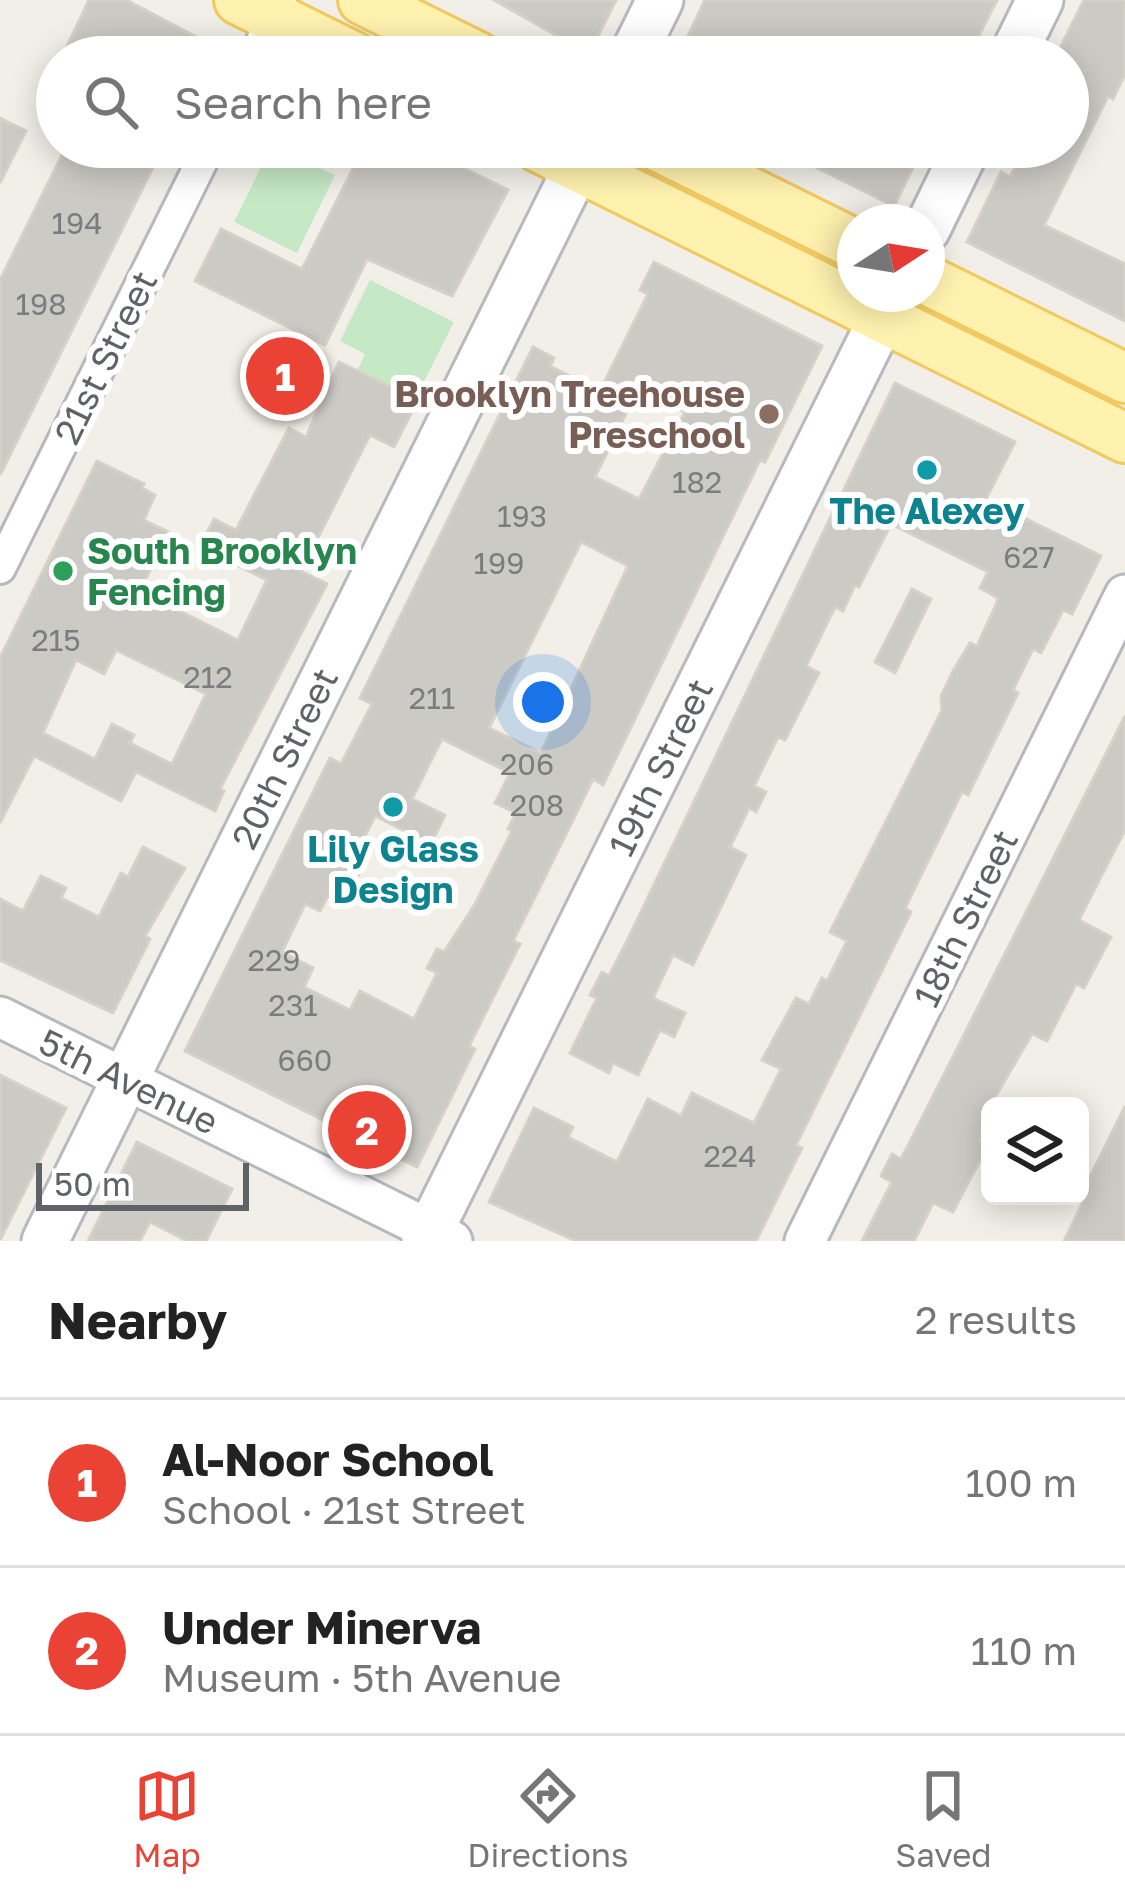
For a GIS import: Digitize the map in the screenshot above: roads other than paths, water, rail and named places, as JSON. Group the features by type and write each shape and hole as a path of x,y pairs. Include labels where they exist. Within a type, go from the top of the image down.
{"main road":[{"path":"363,0 436,36"},
{"path":"642,36 660,0"},
{"path":"1022,36 1040,0"},
{"path":"262,19 303,36"},
{"name":"20th Street","path":"45,1241 560,168"},
{"path":"597,168 837,281"},
{"path":"701,168 837,235"},
{"path":"940,204 958,168"},
{"path":"945,289 1125,378"},
{"name":"19th Street","path":"436,1238 886,312"},
{"path":"900,312 1125,438"}],"street":[{"name":"21st Street","path":"0,568 199,168"},
{"name":"18th Street","path":"805,1241 1125,595"},
{"name":"5th Avenue","path":"0,1017 436,1238"}],"place":[{"name":"Al-Noor School","path":"285,376"},
{"name":"Brooklyn Treehouse Preschool","path":"769,414"},
{"name":"The Alexey","path":"927,470"},
{"name":"South Brooklyn Fencing","path":"63,571"},
{"name":"Lily Glass Design","path":"393,807"},
{"name":"Under Minerva","path":"367,1130"}]}
